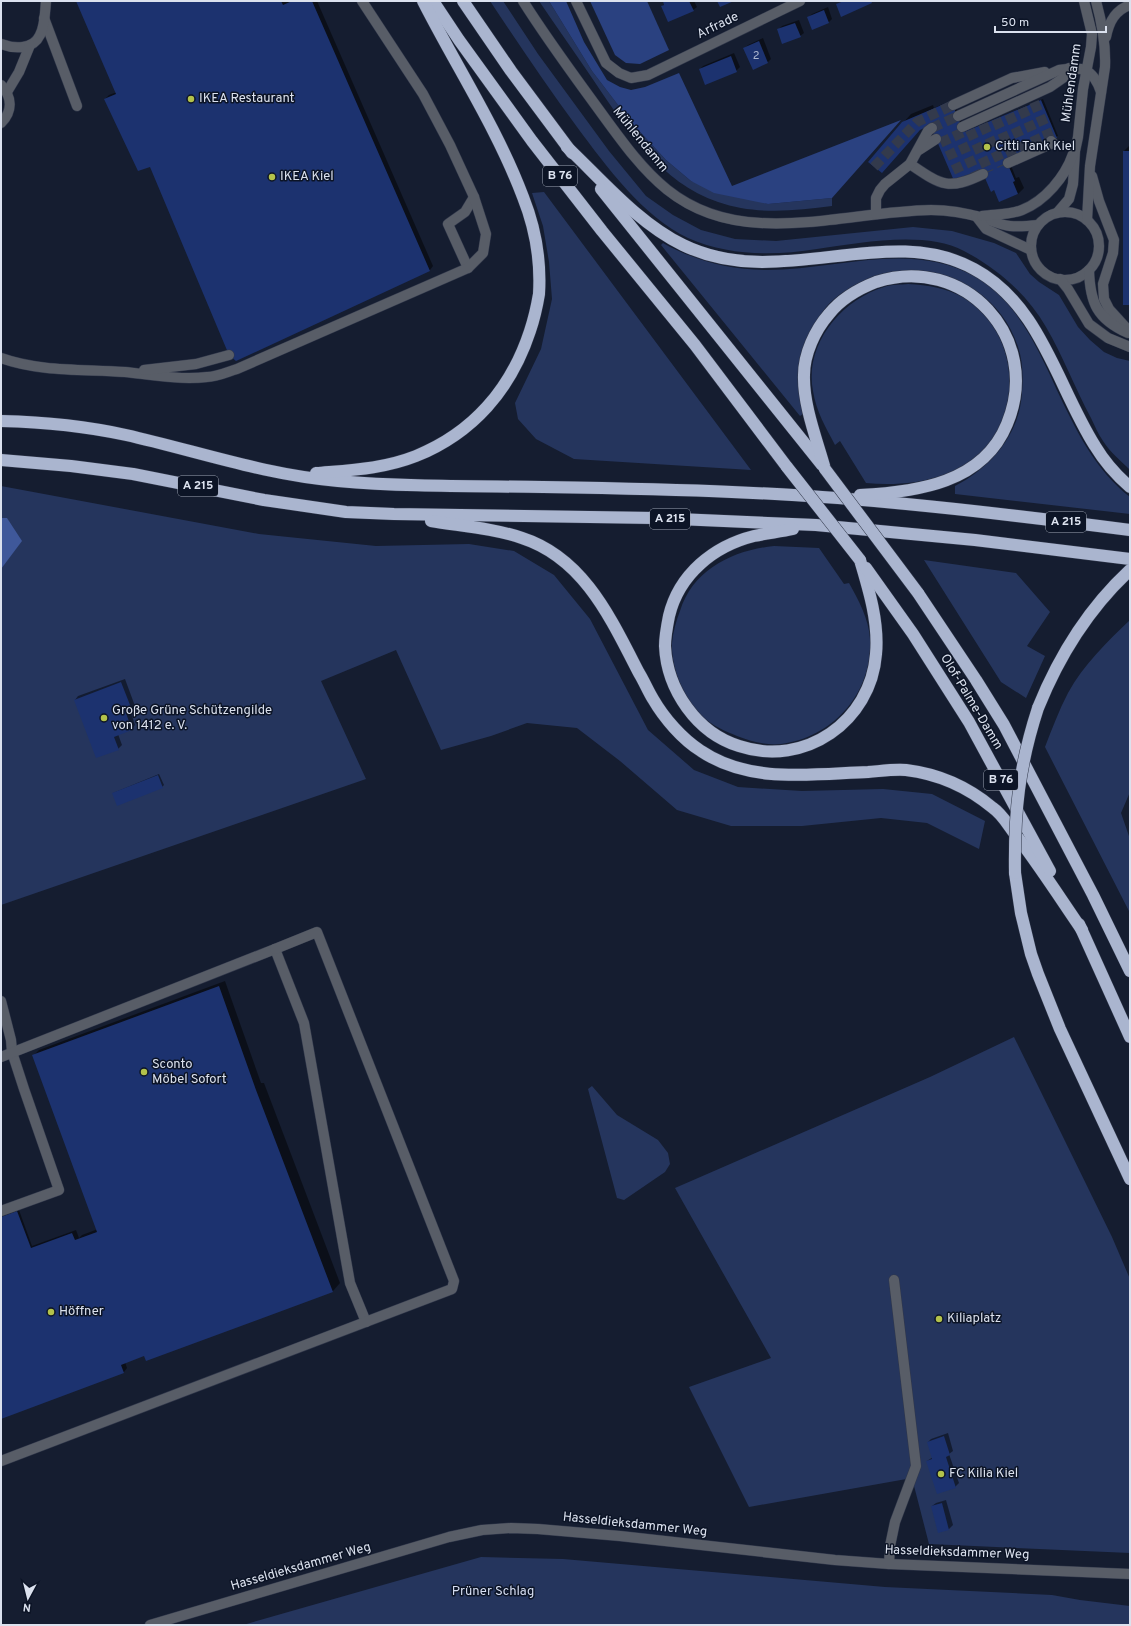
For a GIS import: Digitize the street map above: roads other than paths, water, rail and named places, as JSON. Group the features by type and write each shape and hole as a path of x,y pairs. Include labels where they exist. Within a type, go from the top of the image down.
{"highway":[{"path":"1,421 25,421 101,430 172,446 245,466 289,475 372,469 395,464 416,456 451,438 475,419 497,396 516,366 526,343 533,321 538,296 539,264 534,234 524,197 490,126 423,1"},
{"name":"Olof-Palme-Damm","path":"433,1 459,40 532,141 602,231 695,345 787,467 860,560 913,634 969,722 1082,930 1130,1036"},
{"name":"B 76","path":"463,1 511,71 567,147 825,469"},
{"path":"567,147 633,211 649,223 682,245 717,258 740,262 794,262 876,252 899,252 932,254 954,260 973,268 1004,290 1032,325 1047,351 1094,446 1110,467 1130,487"},
{"path":"815,496 905,491 927,487 952,479 972,469 986,456 996,444 1006,427 1015,400 1016,384 1016,366 1012,350 1006,334 990,312 962,290 945,281 924,276 904,276 886,279 861,288 834,307 823,321 813,339 807,355 804,374 805,395 825,469"},
{"name":"A 215","path":"1,460 98,469 167,480 264,500 346,512 655,518 816,525 975,540 1130,559"},
{"name":"Olof-Palme-Damm","path":"825,469 918,593 1004,726 1090,888 1130,971"},
{"name":"A 215","path":"289,475 356,482 433,486 657,489 815,496 1003,514 1130,530"},
{"path":"394,514 504,532 540,545 569,564 590,587 606,611 653,700 681,736 701,751 723,763 742,770 765,774 793,775 904,770 932,775 963,786 995,809 1026,849 1082,930"},
{"path":"816,525 754,536 732,544 699,564 686,579 678,592 666,631 665,647 672,682 691,713 707,728 722,738 740,746 756,750 775,751 793,749 822,739 837,729 857,709 865,695 874,667 876,652 875,634 868,588 860,560"},
{"path":"1130,570 1116,583 1088,617 1064,654 1046,688 1038,708 1026,749 1018,789 1015,826 1015,873 1023,920 1038,974 1060,1029 1130,1179"}],"street":[{"path":"1,123 10,110 10,98 4,88 19,72 30,45 40,35 46,1"},
{"path":"1,358 18,364 38,367 208,378 236,369 468,268 483,253 486,234 474,197 450,145 422,94 362,1"},
{"name":"Mühlendamm","path":"523,1 581,86 638,162 663,187 685,202 711,214 746,222 793,223 930,210 957,212 1011,226 1038,225 1046,217 1057,213 1067,202 1072,189 1075,170 1075,151 1092,34 1084,1"},
{"name":"Arfrade","path":"576,1 606,63 619,73 631,78 648,75 800,1"},
{"path":"1087,220 1090,166 1105,67 1105,41 1096,1"},
{"path":"1105,41 1111,20 1128,4"},
{"path":"44,18 77,106"},
{"path":"1,44 15,47 30,45"},
{"path":"967,127 1033,99 1063,78 1069,68"},
{"path":"953,105 1012,78 1069,68 1087,71 1094,76 1101,92"},
{"path":"958,116 1059,70"},
{"path":"876,214 876,198 880,190 885,184 910,164 932,128"},
{"path":"917,152 936,139"},
{"path":"1012,160 1053,143 1051,140"},
{"path":"976,216 1016,212 1032,204 1048,192 1059,179 1075,151"},
{"path":"910,164 931,178 944,183 956,185 979,175"},
{"path":"1090,166 1097,194 1114,240 1113,253 1103,284 1104,299 1110,309 1130,333"},
{"path":"468,268 448,224 465,212 474,197"},
{"path":"1038,225 1032,237 1031,250 1035,262 1043,272 1060,279 1075,278 1089,270 1096,258 1099,244 1095,231 1087,220 1076,214 1063,212 1057,213"},
{"path":"976,216 986,229 1031,250"},
{"path":"1089,270 1092,300 1099,313 1112,324 1130,333"},
{"path":"1060,279 1068,289 1089,324 1108,338 1130,347"},
{"path":"124,372 196,364 229,356"},
{"path":"1,1057 317,932 454,1281 452,1289 1,1461"},
{"path":"275,948 304,1023 350,1283 366,1322"},
{"path":"1,1001 11,1040 12,1052 60,1190 1,1211"},
{"path":"889,1564 890,1546 895,1522 916,1466 894,1280"},
{"name":"Hasseldieksdammer Weg","path":"150,1625 449,1537 482,1530 511,1528 570,1531 889,1564 1130,1574"}],"tunnel":[{"path":"1034,102 1051,141"},
{"path":"874,167 917,122 953,105"},
{"path":"1022,108 1039,146"},
{"path":"1009,114 1026,151"},
{"path":"932,128 958,116"},
{"path":"996,119 1013,157"},
{"path":"983,124 1002,166"},
{"path":"956,130 976,174"},
{"path":"970,130 989,172"},
{"path":"943,136 963,180"}],"place":[{"name":"IKEA Restaurant","path":"191,99"},
{"name":"Citti Tank Kiel","path":"987,147"},
{"name":"IKEA Kiel","path":"272,177"},
{"name":"Große Grüne Schützengilde von 1412 e. V.","path":"104,718"},
{"name":"Sconto Möbel Sofort","path":"144,1072"},
{"name":"Höffner","path":"51,1312"},
{"name":"Kiliaplatz","path":"939,1319"},
{"name":"FC Kilia Kiel","path":"941,1474"}],"park label":[{"name":"Prüner Schlag","path":"493,1592"}]}
